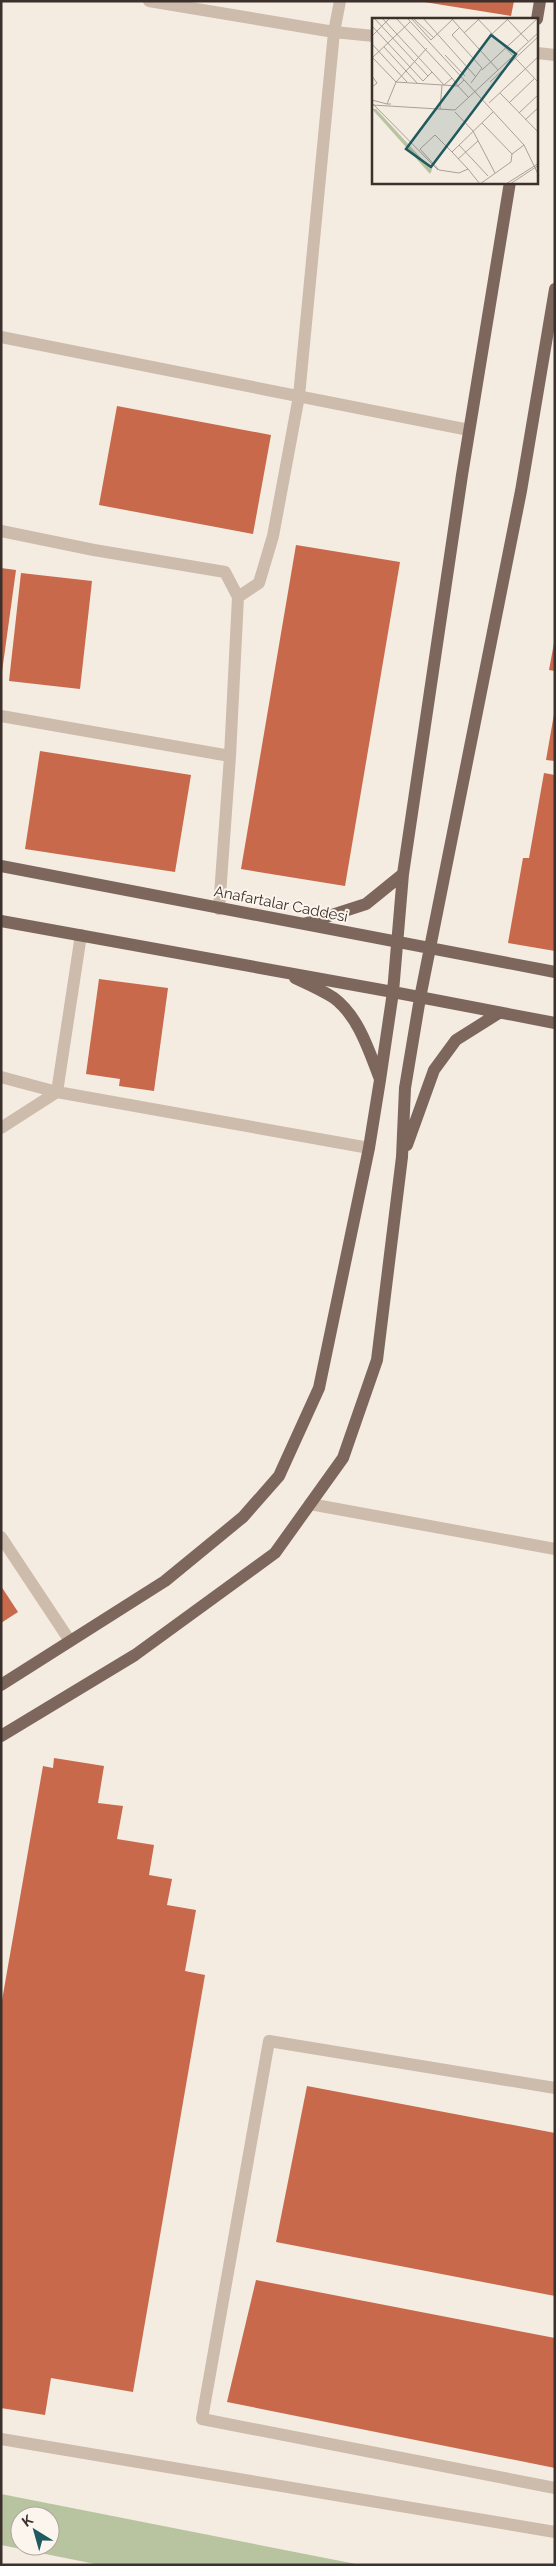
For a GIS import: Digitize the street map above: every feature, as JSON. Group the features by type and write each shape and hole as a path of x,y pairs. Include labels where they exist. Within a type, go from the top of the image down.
{"main road":[{"path":"537,18 540,1"},
{"path":"1,1685 165,1581 243,1517 279,1476 319,1388 369,1148 380,1080 393,992 402,874 469,430 510,184"},
{"path":"1,1736 134,1655 275,1553 343,1458 377,1360 402,1157 405,1088 420,998 521,491 555,289"},
{"name":"Anafartalar Caddesi","path":"1,866 555,972"},
{"path":"302,925 366,904 402,874"},
{"path":"1,922 82,935 555,1023"},
{"path":"284,972 334,998 355,1021 380,1080"},
{"path":"402,1157 434,1070 456,1040 499,1013"}],"street":[{"path":"150,1 334,32 372,36"},
{"path":"238,597 259,583 273,536 299,396 334,32 340,1"},
{"path":"538,53 555,55"},
{"path":"1,338 469,430"},
{"path":"1,531 94,550 225,572 238,597 230,756 219,909"},
{"path":"1,716 230,756"},
{"path":"1,1128 57,1092 82,935"},
{"path":"1,1077 57,1092 369,1148"},
{"path":"310,1504 555,1549"},
{"path":"1,1537 70,1641"},
{"path":"555,2088 269,2042 202,2419 555,2488"},
{"path":"1,2439 555,2532"}],"green space":[{"path":"1,2494 361,2565 100,2565 55,2556 60,2556 60,2506 10,2506 10,2547 1,2545"}],"building":[{"path":"418,1 514,1 511,16"},
{"path":"117,406 271,435 253,534 99,505"},
{"path":"296,545 400,562 345,886 241,869"},
{"path":"1,568 16,570 2,672 1,672"},
{"path":"21,573 92,581 80,689 9,681"},
{"path":"555,643 555,671 549,670"},
{"path":"555,714 555,761 546,760"},
{"path":"40,751 191,775 175,872 25,849"},
{"path":"544,773 555,775 555,951 508,943 523,858 529,858"},
{"path":"99,979 168,988 154,1091 119,1086 120,1079 86,1074"},
{"path":"1,1586 18,1612 1,1623"},
{"path":"54,1758 104,1766 98,1803 123,1806 117,1839 154,1845 149,1875 172,1879 167,1905 196,1910 185,1971 205,1975 133,2392 51,2378 45,2415 1,2408 1,2006 43,1766 53,1768"},
{"path":"307,2086 555,2133 555,2296 276,2242"},
{"path":"256,2280 555,2338 555,2468 227,2402"}]}
